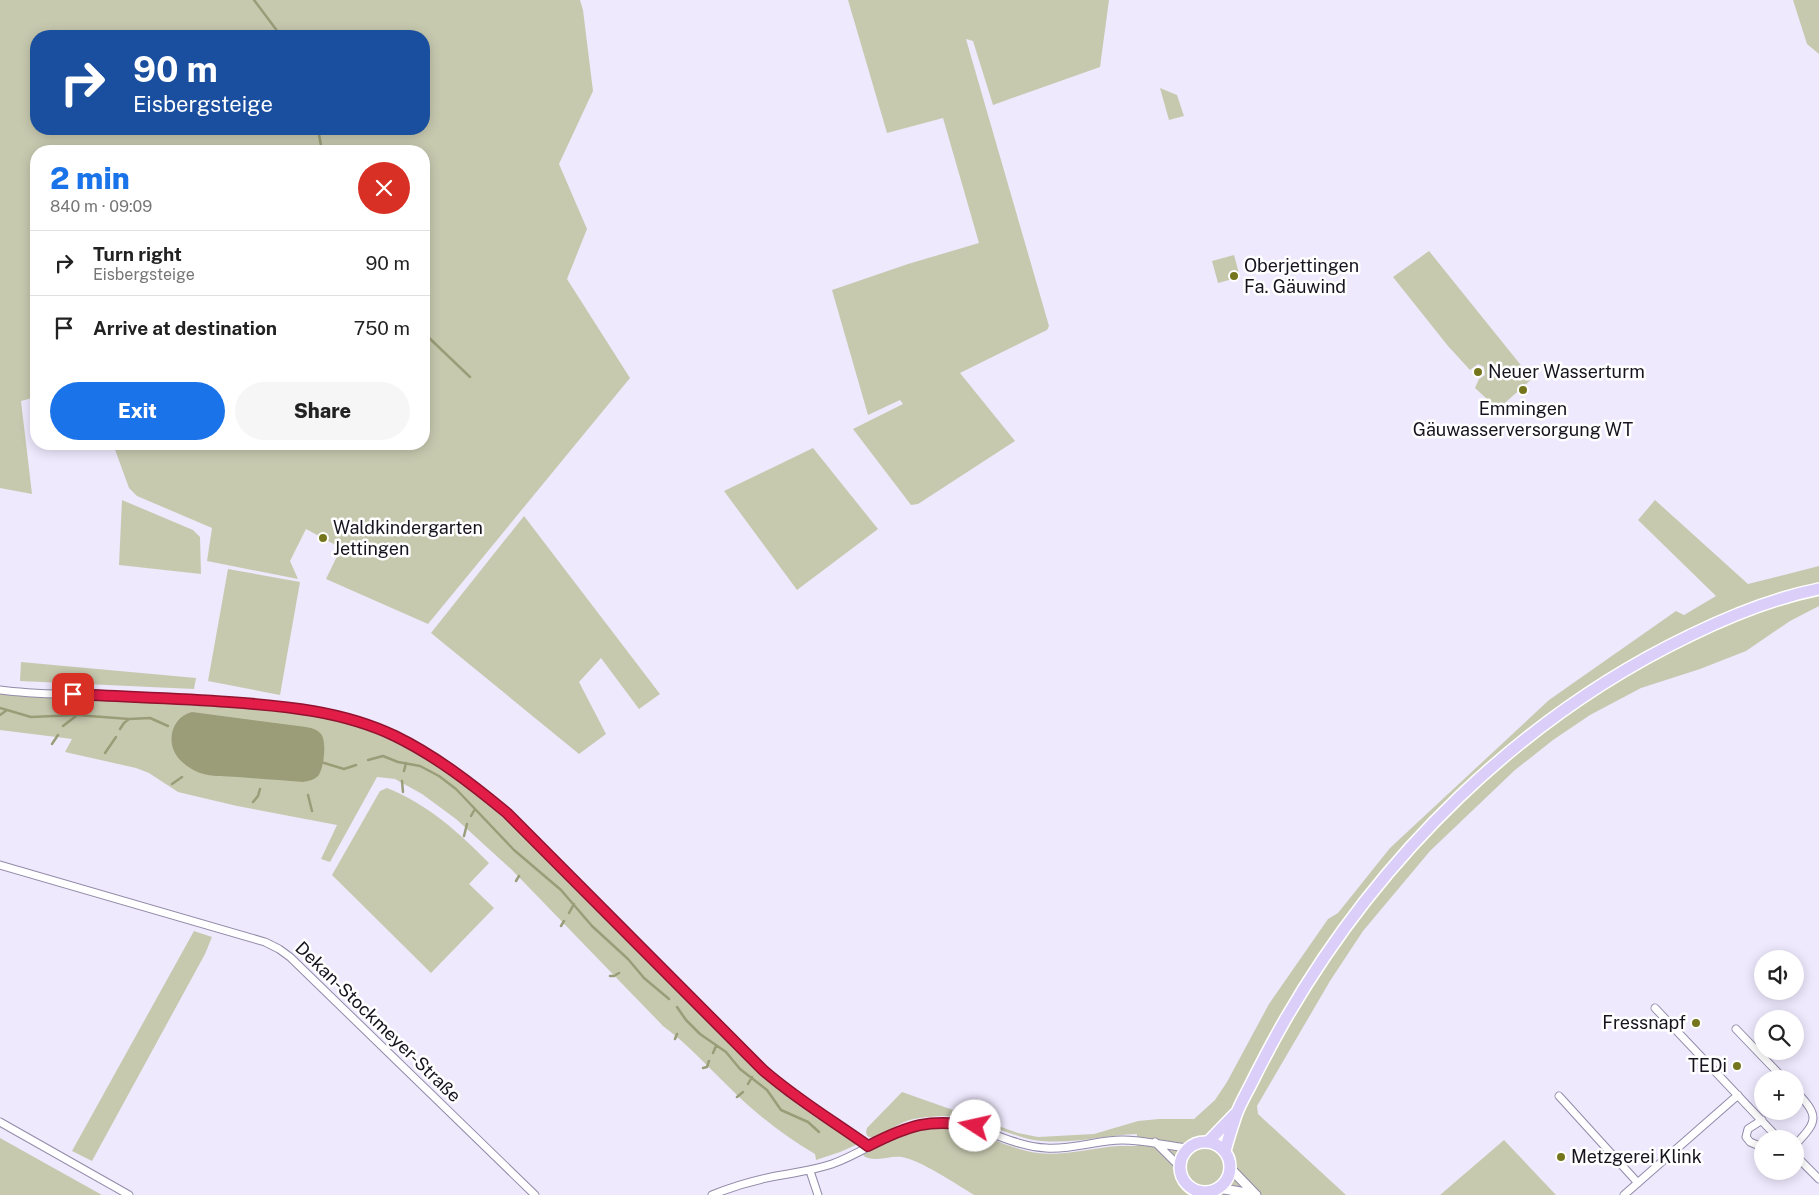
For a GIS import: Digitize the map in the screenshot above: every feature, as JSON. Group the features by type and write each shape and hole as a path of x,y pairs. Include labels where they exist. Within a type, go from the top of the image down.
{"main road":[{"path":"1225,1152 1236,1113 1268,1050 1304,988 1348,922 1386,874 1433,822 1470,786 1536,730 1596,688 1667,646 1738,614 1804,592 1819,589"},
{"path":"1208,1142 1236,1113"},
{"path":"1208,1142 1220,1147 1225,1152 1230,1168 1225,1183 1205,1194 1186,1189 1180,1167 1184,1153 1189,1148 1208,1142"}],"street":[{"path":"0,690 198,699 283,706 324,713 394,736 443,764 474,785 507,813 763,1070 788,1092 868,1146"},
{"name":"Dekan-Stockmeyer-Straße","path":"0,865 265,942 279,949 290,957 362,1026 535,1195"},
{"path":"1655,1008 1754,1112"},
{"path":"1736,1029 1775,1070"},
{"path":"1624,1195 1738,1095"},
{"path":"1559,1096 1638,1183"},
{"path":"1804,1100 1811,1107 1815,1118 1810,1131 1804,1137"},
{"path":"1754,1144 1746,1137 1748,1129 1762,1120 1771,1130"},
{"path":"0,1122 129,1195"},
{"path":"712,1195 763,1179 810,1172 834,1163 894,1132 930,1122 950,1122 975,1126 1019,1143 1046,1148 1120,1140 1155,1142 1189,1148"},
{"path":"1155,1142 1180,1167"},
{"path":"1804,1164 1819,1180"},
{"path":"1230,1168 1256,1195"},
{"path":"810,1172 818,1195"},
{"path":"1219,1188 1256,1195"}],"shaded area":[{"path":"0,0 580,0 583,10 593,91 559,164 587,229 567,279 630,378 428,624 326,579 341,548 306,529 290,561 298,579 207,561 212,528 137,496 129,488 115,450 430,450 430,145 30,145 30,399 21,401 32,494 0,488"},
{"path":"848,0 1109,0 1100,67 993,105 973,41 966,39 1049,326 1047,330 960,373 1015,441 918,504 911,505 853,429 903,404 900,400 868,415 832,290 908,264 979,243 943,118 887,133"},
{"path":"1793,0 1819,0 1819,54 1807,44"},
{"path":"1160,88 1177,95 1184,116 1169,120"},
{"path":"1429,251 1532,379 1498,409 1475,388 1479,379 1485,375 1484,367 1478,364 1470,370 1448,346 1393,277"},
{"path":"1234,255 1240,277 1218,283 1212,261"},
{"path":"813,448 878,529 797,590 724,491"},
{"path":"122,500 193,530 200,537 201,574 119,565"},
{"path":"1655,500 1748,584 1819,566 1819,606 1790,621 1746,651 1700,669 1641,688 1590,715 1553,740 1515,770 1430,851 1363,931 1330,981 1257,1106 1258,1114 1346,1195 974,1195 939,1173 910,1159 897,1157 872,1159 863,1155 901,1136 927,1129 941,1128 969,1132 1020,1149 1048,1154 1118,1146 1137,1146 1137,1134 1054,1142 1042,1141 1017,1136 981,1122 956,1116 912,1120 877,1136 868,1136 867,1128 902,1092 1018,1133 1038,1137 1094,1134 1138,1121 1194,1119 1215,1100 1227,1082 1269,1004 1328,919 1338,913 1390,848 1549,700 1676,611 1684,615 1716,596 1638,520"},
{"path":"524,516 660,694 639,709 601,658 579,682 606,734 579,754 431,633"},
{"path":"228,569 300,582 280,695 208,681"},
{"path":"21,662 196,678 194,689 20,681"},
{"path":"0,694 226,706 294,712 338,721 377,734 413,752 448,774 511,824 570,881 747,1061 797,1104 818,1119 857,1141 858,1144 816,1160 815,1154 784,1134 754,1111 692,1050 663,1026 512,870 456,819 422,794 395,779 377,777 330,862 321,859 337,825 237,806 178,792 149,773 136,768 65,752 72,739 0,730"},
{"path":"192,712 306,727 316,730 321,734 324,743 324,755 320,772 315,778 303,782 214,776 196,771 178,758 171,739 177,722 186,714"},
{"path":"387,788 430,811 489,863 469,884 494,908 431,973 332,875 380,791"},
{"path":"194,931 212,937 205,954 92,1161 72,1151"},
{"path":"0,1138 102,1195 0,1195"},
{"path":"1504,1140 1556,1195 1440,1195"}],"waterway":[{"path":"254,0 276,30"},
{"path":"319,135 321,145"},
{"path":"430,339 470,377"},
{"path":"0,708 31,717 77,715 129,719 150,718 168,726"},
{"path":"0,715 7,710"},
{"path":"63,726 76,716"},
{"path":"120,729 129,719"},
{"path":"52,744 58,735"},
{"path":"105,753 116,737"},
{"path":"368,760 383,756 398,762 420,766 439,776 456,789 514,850 561,890 592,926 628,959 644,978 669,999"},
{"path":"321,762 344,769 356,765"},
{"path":"404,771 406,763"},
{"path":"172,784 182,777"},
{"path":"402,781 403,792"},
{"path":"253,802 258,796 260,789"},
{"path":"308,795 312,811"},
{"path":"471,816 475,809"},
{"path":"464,836 467,824"},
{"path":"516,881 519,876"},
{"path":"569,913 574,904"},
{"path":"561,926 564,921"},
{"path":"610,976 619,973"},
{"path":"677,1007 686,1020 700,1034 726,1052 740,1069 767,1090 781,1110 808,1122 819,1132"},
{"path":"675,1039 677,1034"},
{"path":"713,1053 716,1046"},
{"path":"703,1068 707,1067 709,1061"},
{"path":"748,1084 752,1077"},
{"path":"737,1097 743,1092"}],"place":[{"name":"Oberjettingen Fa. Gäuwind","path":"1234,276"},
{"name":"Neuer Wasserturm","path":"1478,372"},
{"name":"Emmingen Gäuwasserversorgung WT","path":"1523,390"},
{"name":"Waldkindergarten Jettingen","path":"323,538"},
{"name":"Fressnapf","path":"1696,1023"},
{"name":"TEDi","path":"1737,1066"},
{"name":"Metzgerei Klink","path":"1561,1157"}],"route":[{"path":"73,694 268,704 316,711 350,720 394,736 443,764 474,785 507,813 763,1070 788,1092 818,1113 868,1146 894,1132 930,1122 950,1122 975,1126"}]}
